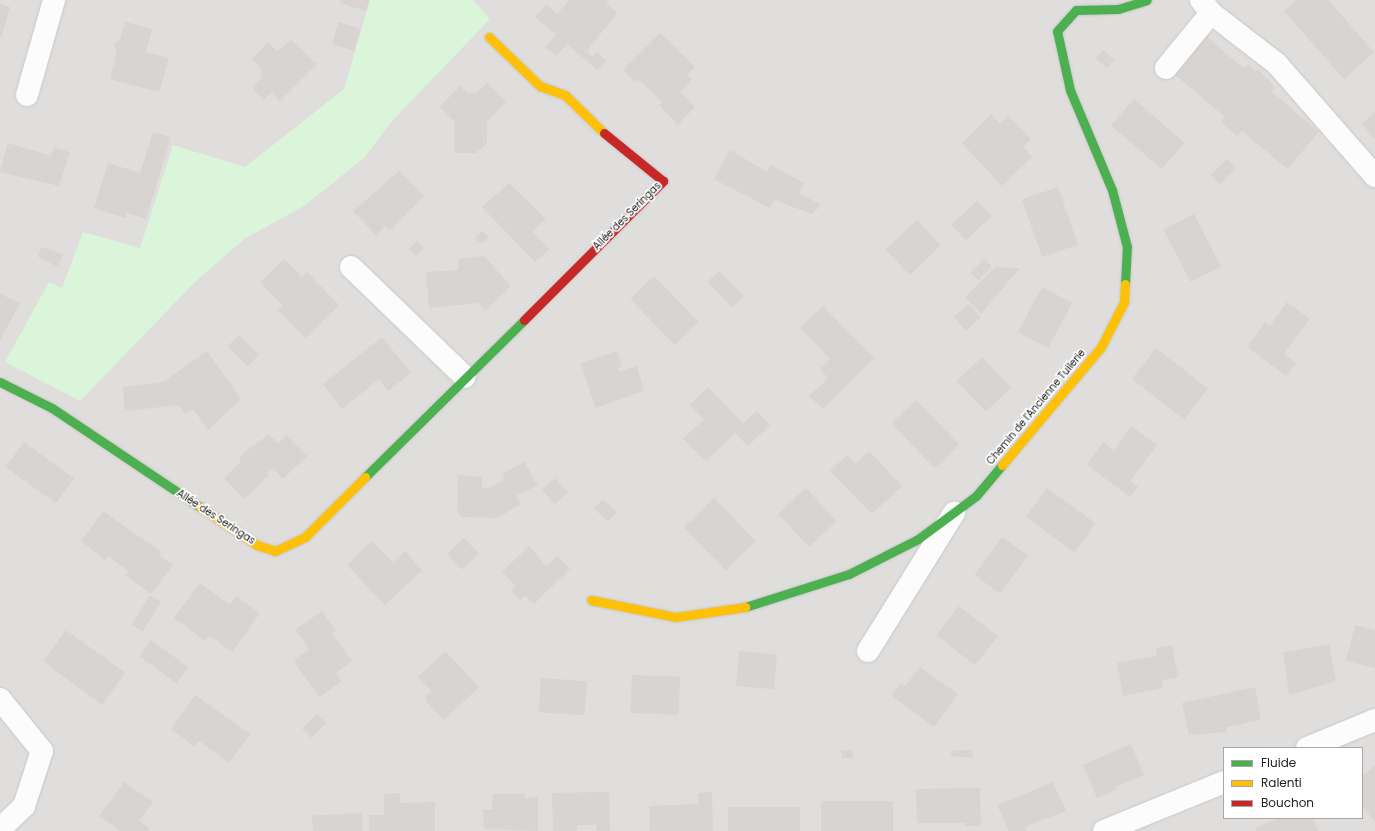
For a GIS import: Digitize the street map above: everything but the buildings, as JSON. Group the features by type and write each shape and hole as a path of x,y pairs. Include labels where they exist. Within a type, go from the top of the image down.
{"street":[{"path":"27,95 54,0"},
{"name":"Chemin de l'Ancienne Tuilerie","path":"591,600 676,617 756,606 849,574 918,539 976,496 1101,347 1124,302 1127,248 1112,190 1070,90 1058,31 1076,10 1118,9 1147,0"},
{"path":"1166,68 1206,7 1277,64 1375,176"},
{"name":"Allée des Seringas","path":"0,382 52,408 257,544 275,550 304,537 663,180 612,141 565,95 540,86 489,37"},
{"path":"351,267 465,377"},
{"path":"868,651 954,512"},
{"path":"0,699 42,751 24,806 0,829"},
{"path":"1309,747 1375,720"},
{"path":"1104,831 1223,782"}],"shaded area":[{"path":"0,0 1375,0 1375,831 0,831"},
{"path":"650,0 1001,0 1028,28 850,202"}],"green space":[{"path":"370,0 473,0 490,19 392,121 364,158 304,206 244,239 194,283 80,401 5,362 49,282 62,288 83,232 140,248 173,145 245,167 344,89"}],"traffic: fast":[{"path":"1125,284 1127,247 1112,190 1070,90 1057,31 1076,10 1118,9 1147,0"},
{"path":"365,477 524,320"},
{"path":"0,382 52,408 200,507"},
{"path":"745,607 849,574 918,539 976,496 1002,465"}],"traffic: slow":[{"path":"489,37 540,86 565,95 604,133"},
{"path":"1002,465 1101,347 1124,302 1125,284"},
{"path":"200,507 257,545 275,551 305,537 365,477"},
{"path":"591,600 676,617 745,607"}],"traffic: jam":[{"path":"524,320 663,181 604,133"}]}
